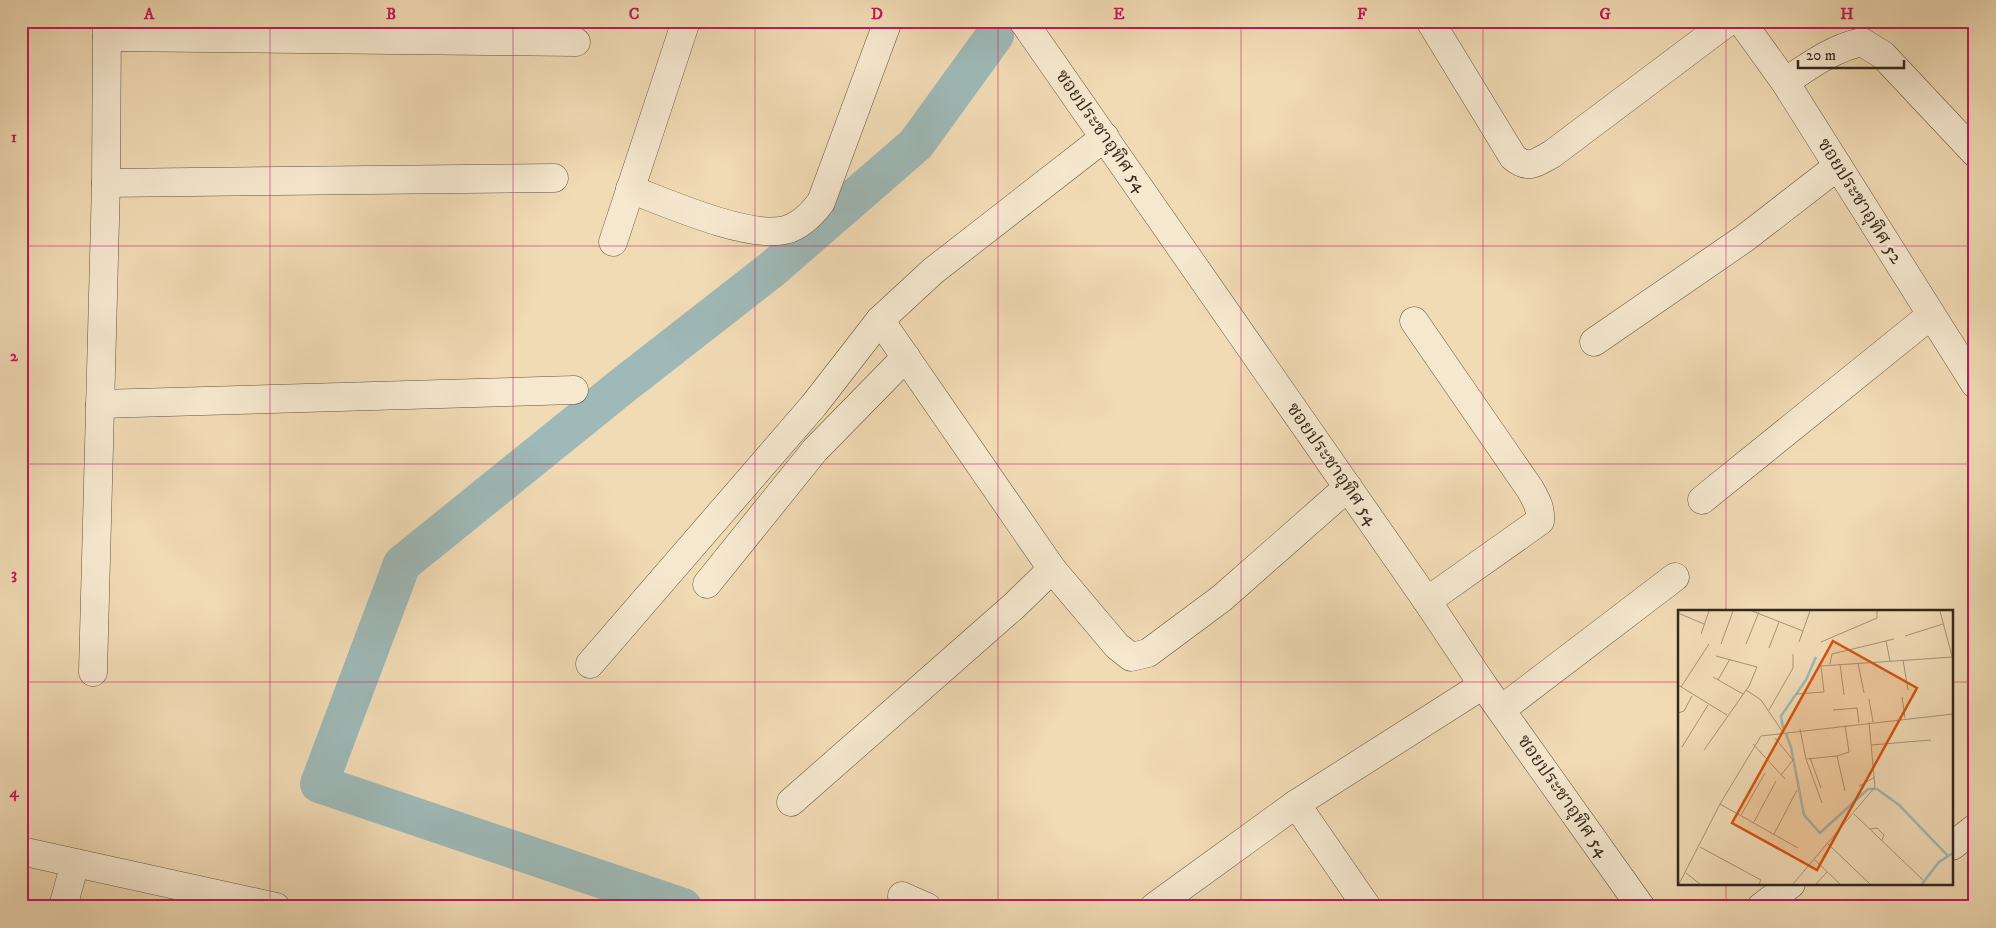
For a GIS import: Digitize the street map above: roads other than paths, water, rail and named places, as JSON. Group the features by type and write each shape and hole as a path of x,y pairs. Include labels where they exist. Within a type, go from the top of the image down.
{"street":[{"path":"613,242 686,21"},
{"path":"630,189 724,223 762,231 784,230 799,224 821,202 888,21"},
{"name":"ซอยประชาอุทิศ 54","path":"1023,21 1428,601 1483,685 1502,709 1641,907"},
{"path":"1430,21 1513,157 1527,166 1533,165 1552,154 1729,21"},
{"name":"ซอยประชาอุทิศ 52","path":"1741,21 1784,82 1975,384"},
{"path":"92,672 106,183 107,29 576,42"},
{"path":"1784,82 1830,53 1847,45 1862,42 1883,55 1975,153"},
{"path":"590,664 814,406 880,320 933,271 1105,137"},
{"path":"1594,342 1745,238 1838,166"},
{"path":"106,183 554,178"},
{"path":"1702,500 1931,315"},
{"path":"880,320 1052,568 1117,646 1131,657 1148,653 1222,598 1348,487"},
{"path":"1414,321 1530,489 1541,512 1540,521 1428,601"},
{"path":"707,584 815,450 906,358"},
{"path":"100,404 574,390"},
{"path":"792,802 1014,606 1052,568"},
{"path":"1502,709 1675,577"},
{"path":"1154,907 1296,804 1483,685"},
{"path":"1296,804 1367,907"},
{"path":"1954,844 1975,828"},
{"path":"21,851 271,906"},
{"path":"63,907 75,863"},
{"path":"1761,907 1788,886"},
{"path":"902,896 927,907"}],"waterway":[{"path":"683,907 319,784 402,564 621,387 771,270 916,144 995,35"}]}
